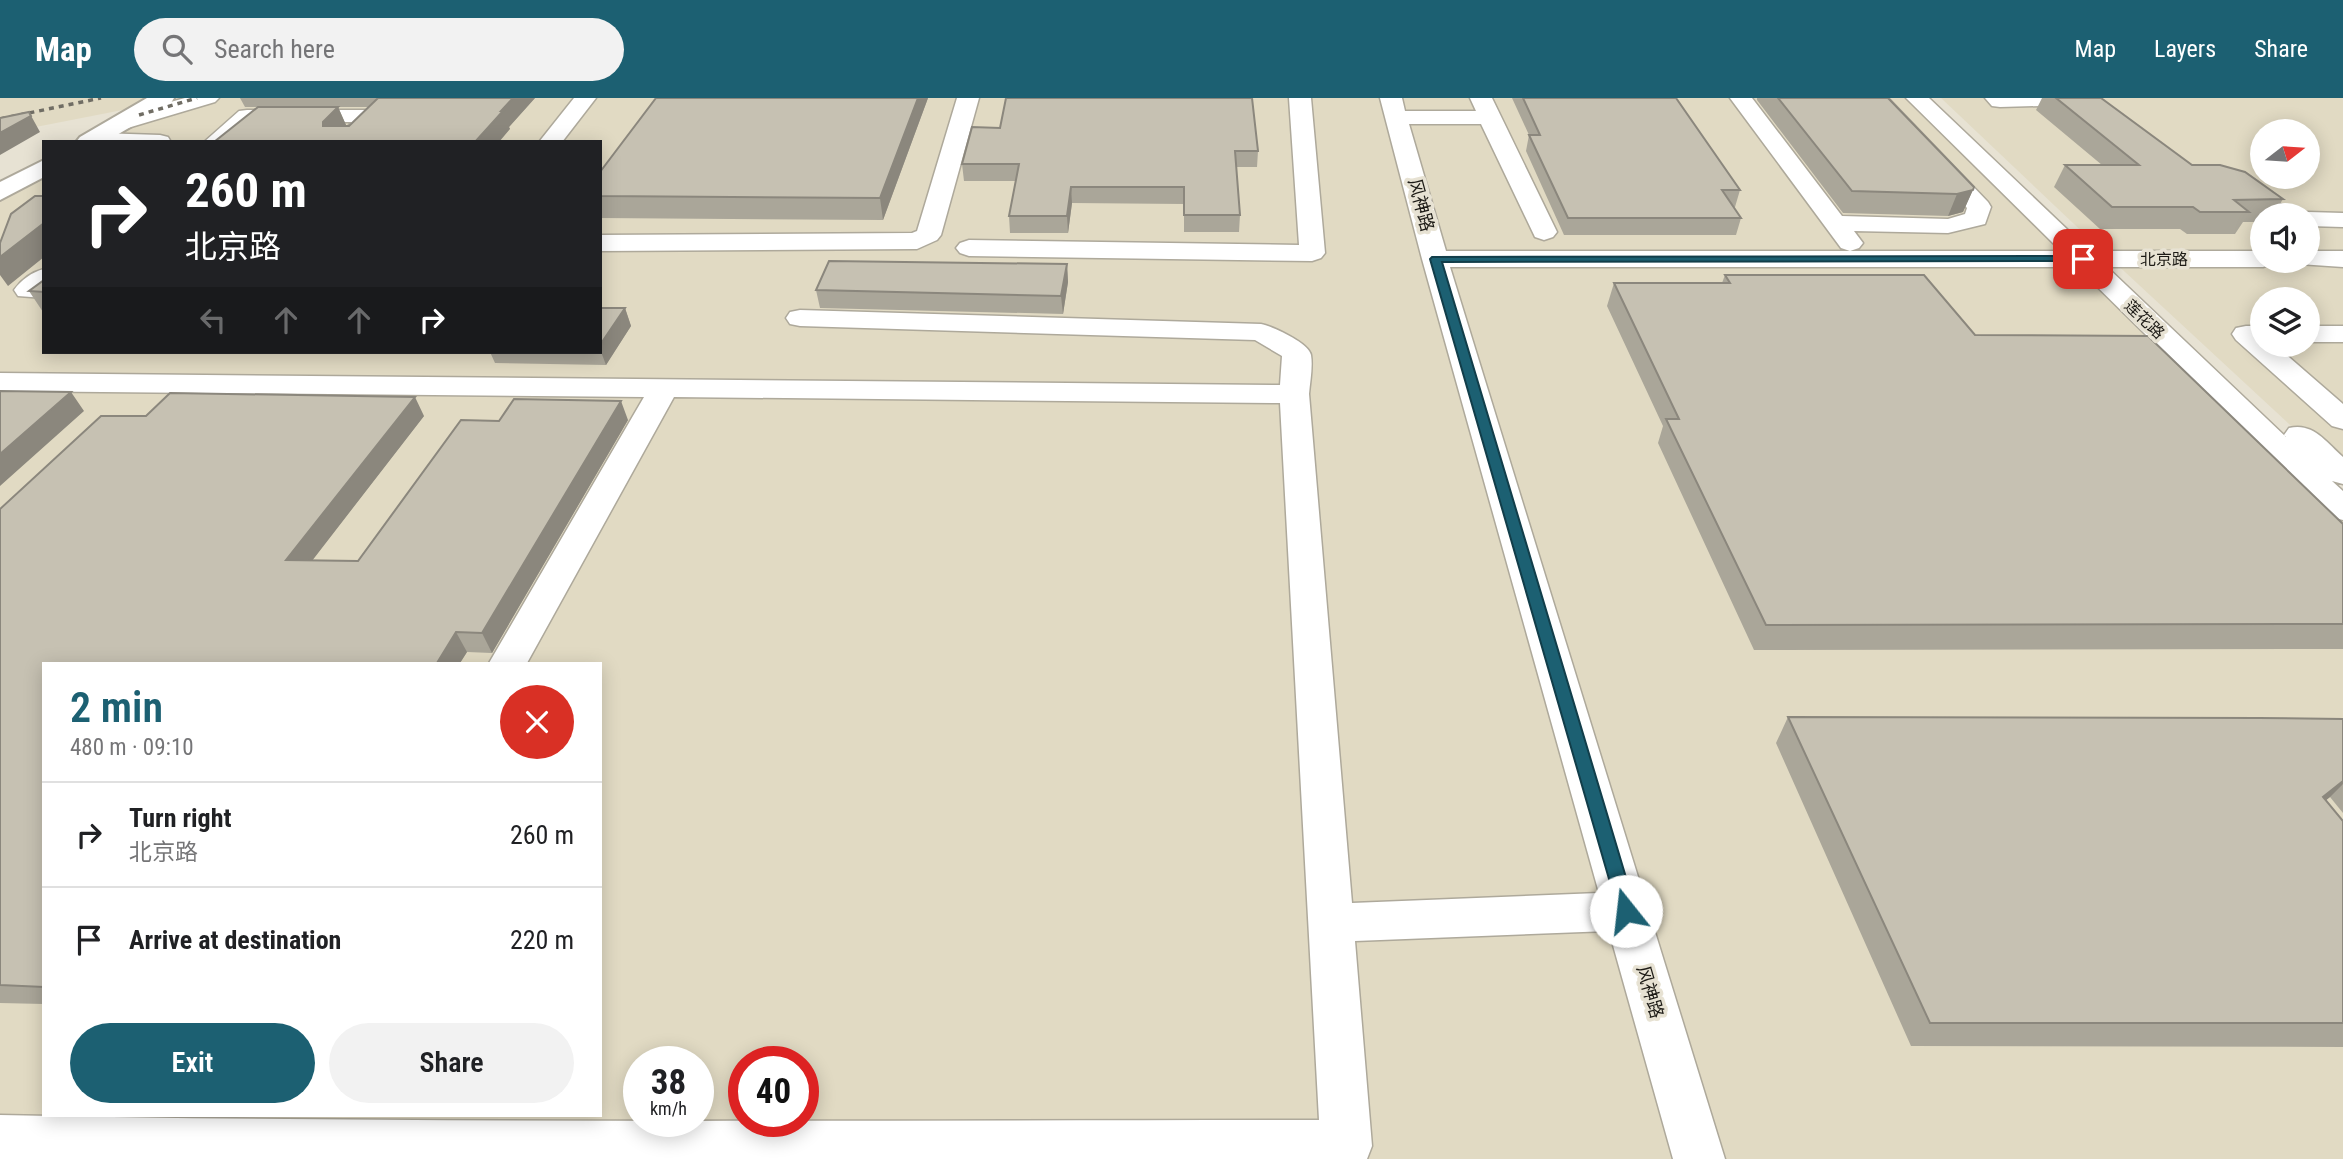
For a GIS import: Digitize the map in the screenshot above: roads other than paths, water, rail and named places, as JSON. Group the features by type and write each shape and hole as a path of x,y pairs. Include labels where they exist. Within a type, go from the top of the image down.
{"main road":[{"path":"68,140 150,100"},
{"path":"90,140 111,121"},
{"path":"0,178 42,154"},
{"path":"0,192 42,168"}],"street":[{"path":"111,121 208,98"},
{"path":"552,140 584,98"},
{"path":"602,243 917,241 928,235 968,98"},
{"path":"969,248 1312,253 1300,98"},
{"path":"1741,98 1862,259"},
{"path":"1836,223 1948,226 1976,219 1979,207 1876,98"},
{"name":"莲花路","path":"1917,98 2343,510"},
{"name":"莲花路","path":"1941,98 2343,474"},
{"path":"1996,98 2000,101 2082,99 2103,114"},
{"path":"1394,108 1485,107 1544,232"},
{"name":"风神路","path":"1394,108 1699,1159"},
{"path":"217,140 247,116 372,117 346,140"},
{"path":"2216,179 2241,186 2266,203"},
{"path":"2320,219 2343,220"},
{"name":"北京路","path":"1436,259 2250,259"},
{"path":"2320,259 2343,259"},
{"path":"42,279 27,290 42,290"},
{"path":"0,1140 245,1130 1346,1146 1294,394 1297,353 1261,332 800,318"},
{"path":"2320,334 2343,334"},
{"path":"2272,357 2343,420"},
{"path":"0,382 1294,394"},
{"path":"509,662 664,388"},
{"path":"1330,923 1626,911"}],"railway":[{"path":"0,119 101,98"},
{"path":"139,115 197,98"}]}
